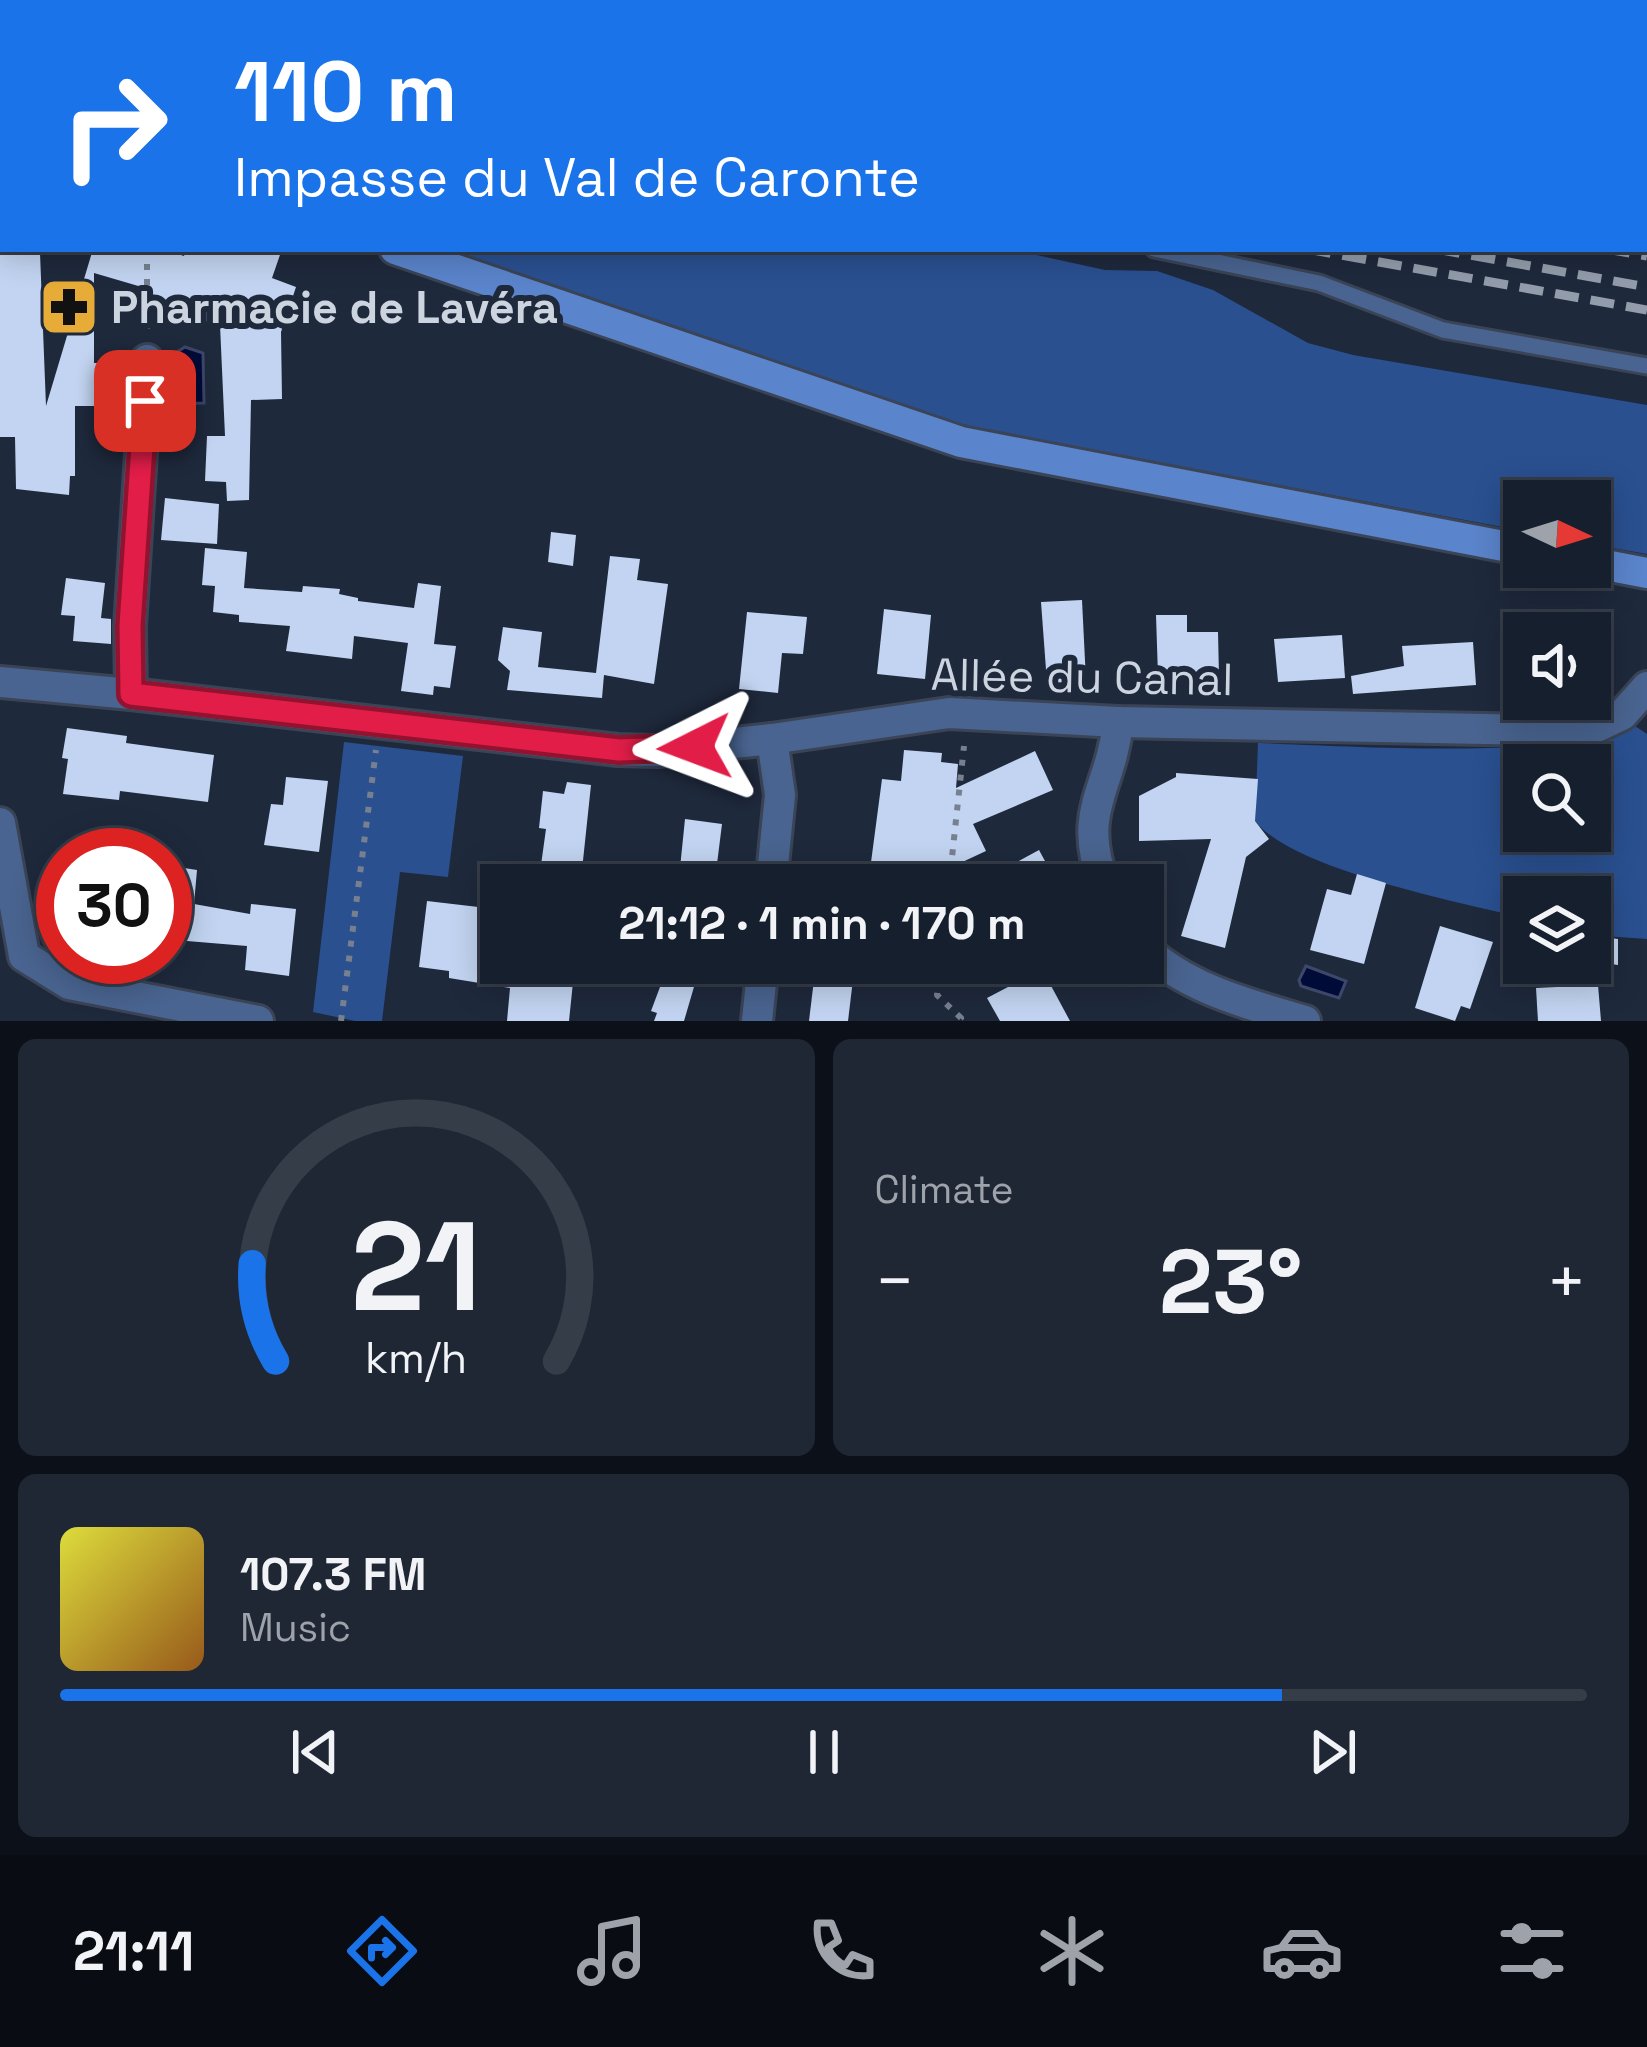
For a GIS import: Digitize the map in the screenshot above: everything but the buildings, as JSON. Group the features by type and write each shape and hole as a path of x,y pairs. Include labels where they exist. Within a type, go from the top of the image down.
{"street":[{"path":"404,252 962,442 1503,546"},
{"path":"131,694 130,626 147,361"},
{"path":"1611,566 1647,573"},
{"name":"Allée du Canal","path":"0,682 657,751 968,713 1118,722 1588,731 1622,716 1647,687"},
{"path":"1099,864 1092,839 1093,810 1111,763 1118,722"},
{"path":"772,739 780,795 773,864"},
{"path":"0,824 24,956 69,984 258,1021"},
{"path":"1164,965 1230,998 1305,1021"},
{"path":"757,1021 761,984"}],"lane":[{"path":"1169,252 1319,283 1443,330 1647,366"}],"path":[{"path":"147,252 147,361"},
{"path":"951,864 968,713"},
{"path":"341,1021 379,722"},
{"path":"938,984 937,995 961,1018 958,1021"}],"shaded area":[{"path":"449,252 1023,252 1105,270 1157,271 1213,290 1308,343 1353,355 1647,405 1647,554 1611,548 1611,480 1503,480 1503,527 988,431 836,389"},
{"path":"185,347 203,353 204,403 171,404 172,355"},
{"path":"1632,724 1647,734 1647,939 1611,936 1611,876 1503,876 1503,913 1340,869 1275,839 1255,821 1258,743 1503,747 1503,852 1611,852 1611,744 1550,744 1605,736"},
{"path":"344,742 463,756 448,877 400,872 382,1021 313,1012"},
{"path":"1306,966 1346,981 1339,998 1301,986"}],"railway":[{"path":"1324,252 1647,310"},
{"path":"1453,252 1647,287"},
{"path":"1624,252 1647,256"}],"place":[{"name":"Pharmacie de Lavéra","path":"69,307"}],"route":[{"path":"145,401 130,626 131,694 619,750 695,747"}]}
